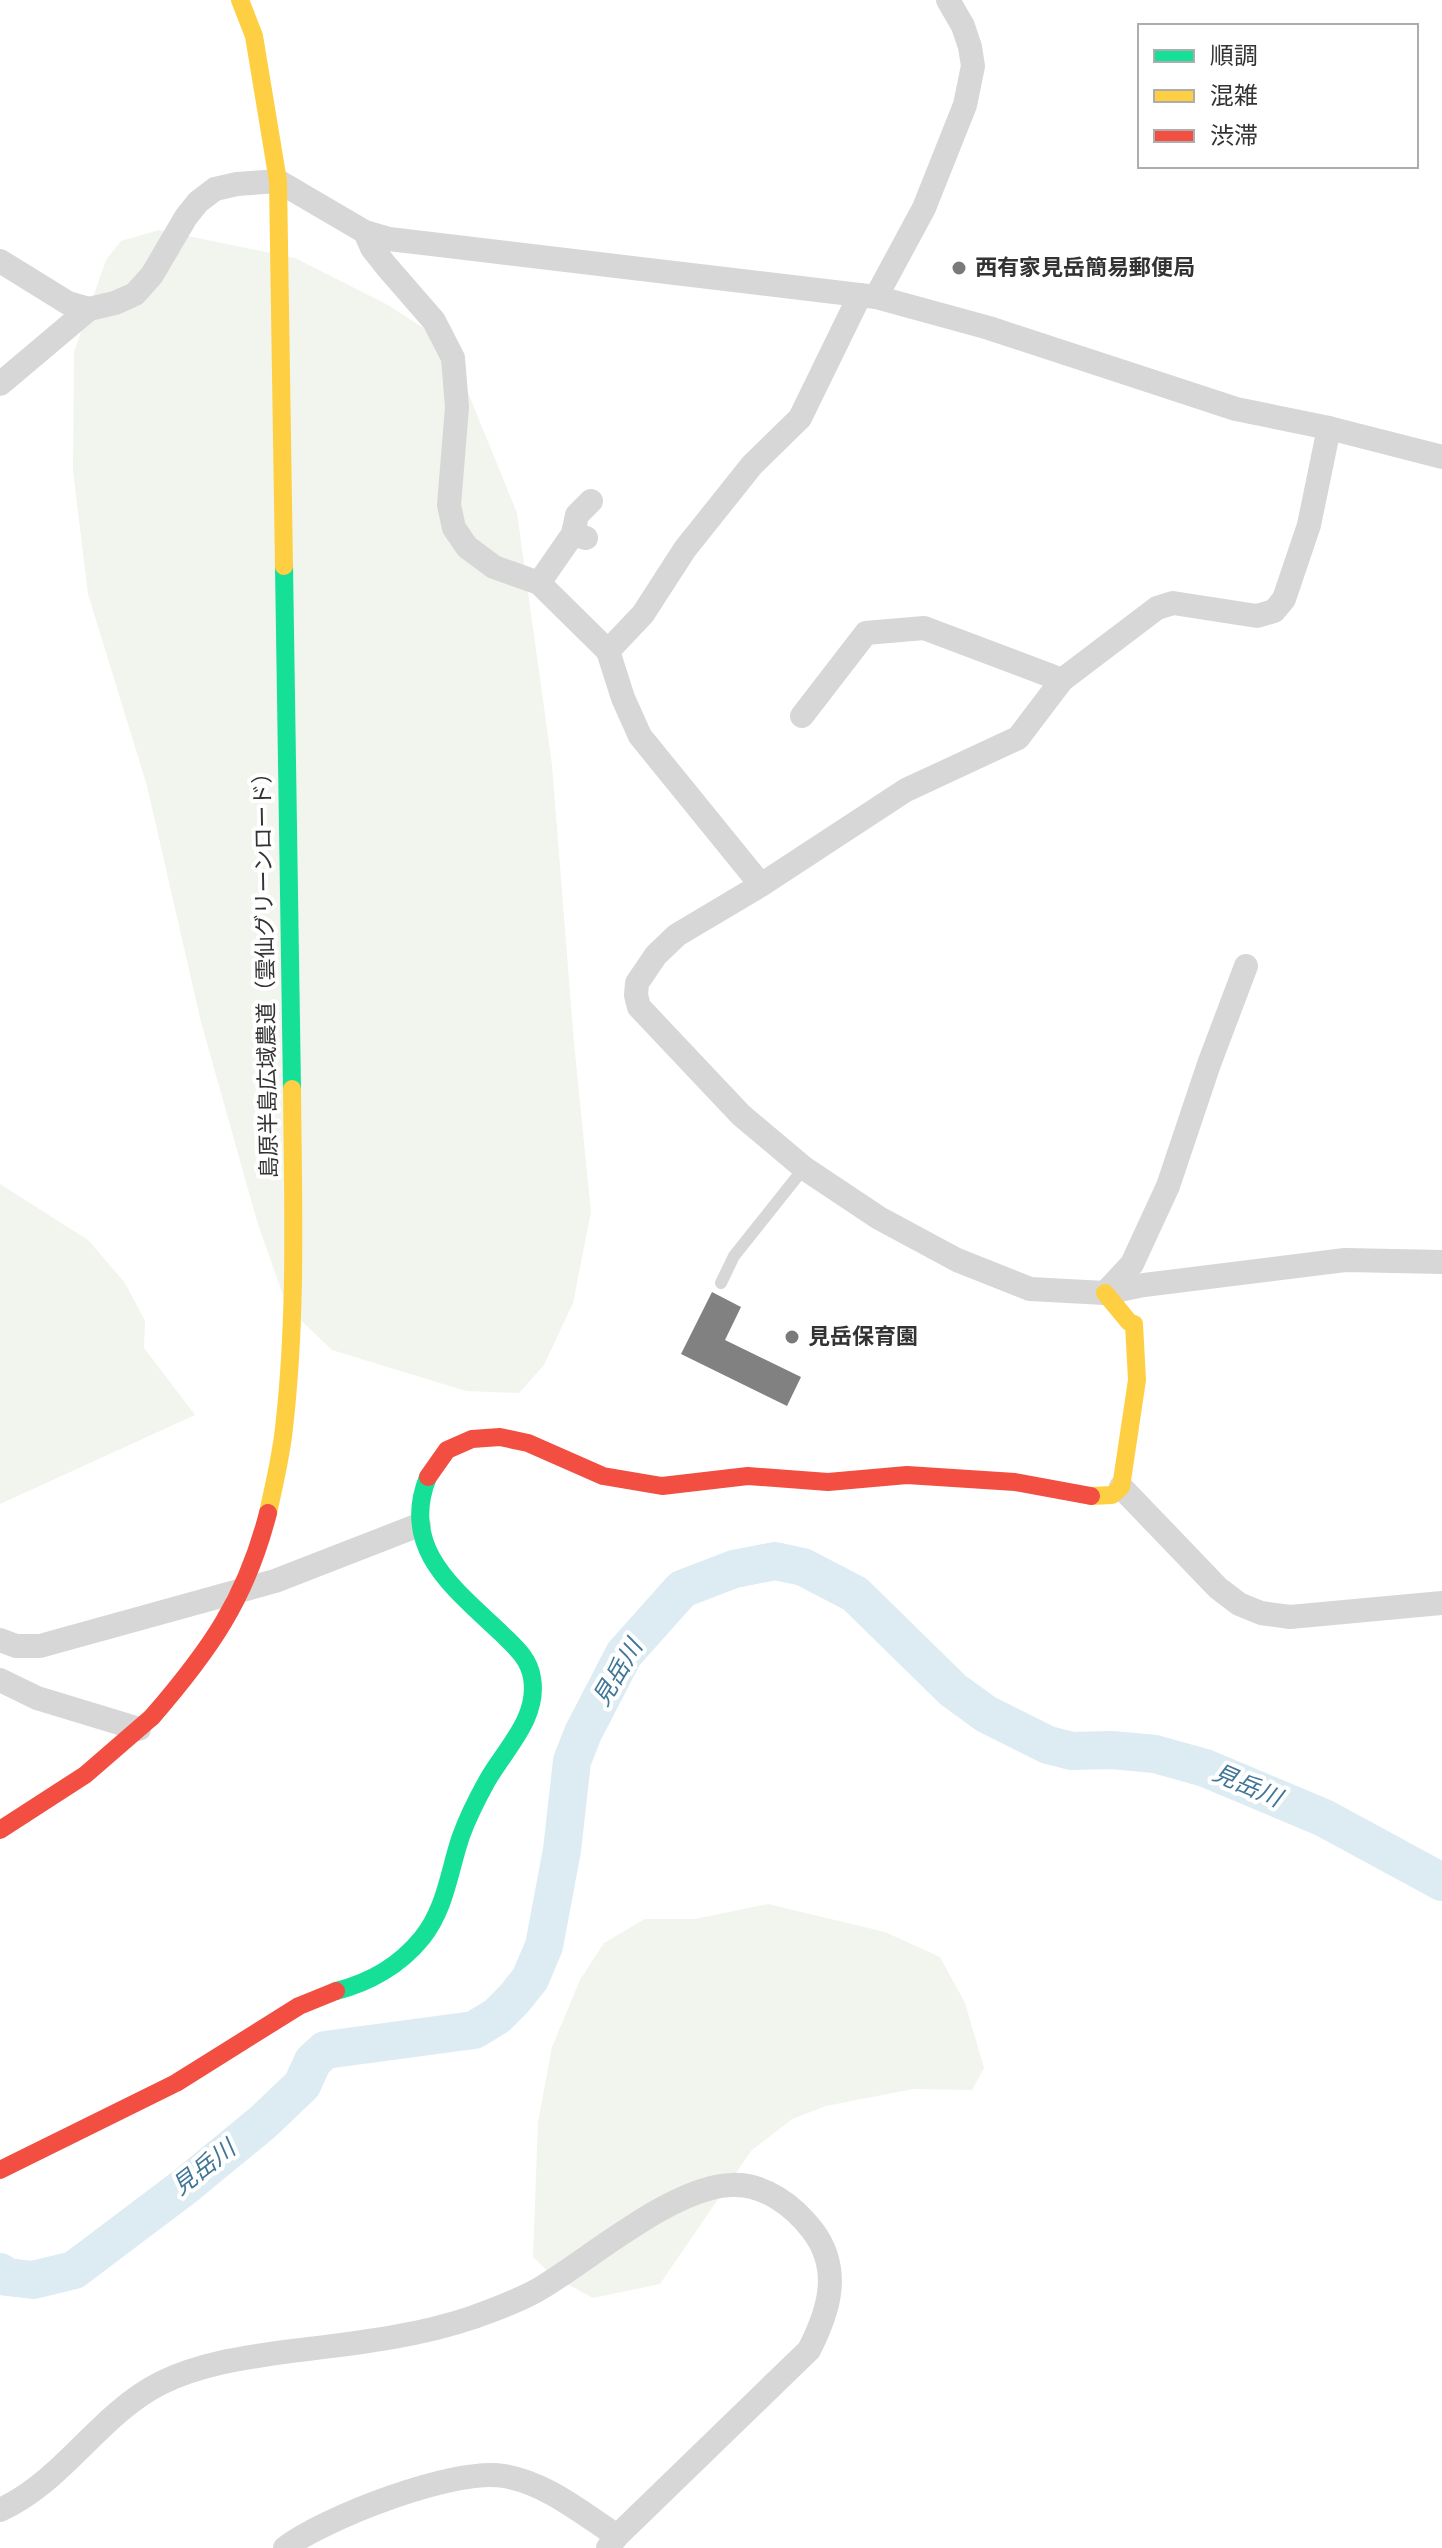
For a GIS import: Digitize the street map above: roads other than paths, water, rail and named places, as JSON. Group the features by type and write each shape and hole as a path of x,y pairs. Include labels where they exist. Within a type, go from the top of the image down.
{"street":[{"name":"島原半島広域農道（雲仙グリーンロード）","path":"0,1830 85,1775 145,1723 192,1671 236,1607 261,1548 284,1432 292,1344 294,1251 278,181 254,36 240,0"},
{"path":"608,651 643,614 685,549 752,465 800,418 868,296 924,208 965,105 973,66 963,26 948,0"},
{"path":"0,384 89,309 135,294 152,275 192,209 215,189 278,181 365,232 389,239 868,296 989,328 1236,409 1329,428 1442,457"},
{"path":"365,232 372,248 434,321 453,358 457,407 449,505 454,528 467,547 494,567 539,583 608,651 623,698 640,736 761,885"},
{"path":"0,261 68,303 89,309"},
{"path":"1329,428 1309,525 1284,599 1274,611 1257,616 1190,603 1173,603 1157,608 1062,680 1018,738 906,790 761,885 677,935 656,955 637,983 636,995 639,1007 741,1115 804,1168 879,1218 957,1260 1030,1289 1105,1293 1144,1285 1345,1260 1442,1262"},
{"path":"539,583 579,536 577,515 591,501"},
{"path":"802,716 866,633 924,628 1062,680"},
{"path":"1105,1293 1132,1264 1168,1186 1246,966"},
{"path":"0,2170 203,2068 316,1997 358,1985 394,1965 423,1939 445,1903 454,1858 470,1812 499,1759 531,1714 535,1691 533,1673 525,1657 441,1575 427,1551 419,1525 420,1496 430,1471 447,1450 472,1439 500,1437 528,1443 603,1476 662,1486 748,1476 828,1482 907,1475 1015,1482 1092,1496 1112,1495 1121,1487 1137,1380 1134,1324 1105,1293"},
{"path":"1121,1487 1218,1588 1239,1604 1261,1613 1290,1617 1442,1603"},
{"path":"0,1640 16,1646 40,1646 55,1642 275,1581 419,1525"},
{"path":"0,1680 37,1698 145,1723"},
{"path":"0,2510 23,2500 123,2408 159,2384 197,2367 401,2336 473,2317 538,2290 636,2226 692,2194 731,2185 761,2189 796,2210 815,2234 827,2265 831,2293 823,2322 809,2350 613,2542 535,2484 502,2475 466,2477 343,2514 285,2548"}],"lane":[{"path":"721,1283 734,1256 804,1168"}],"waterway":[{"name":"見岳川","path":"0,2272 7,2277 33,2280 74,2270 262,2123 302,2085 313,2061 325,2050 474,2030 497,2016 530,1979 544,1946 562,1850 572,1761 624,1654 682,1589 734,1569 775,1561 803,1567 855,1594 953,1690 986,1714 1048,1745 1072,1751 1112,1750 1155,1754 1205,1768 1324,1818 1442,1882"}],"place":[{"name":"西有家見岳簡易郵便局","path":"959,268"},
{"name":"見岳保育園","path":"792,1337"}]}
